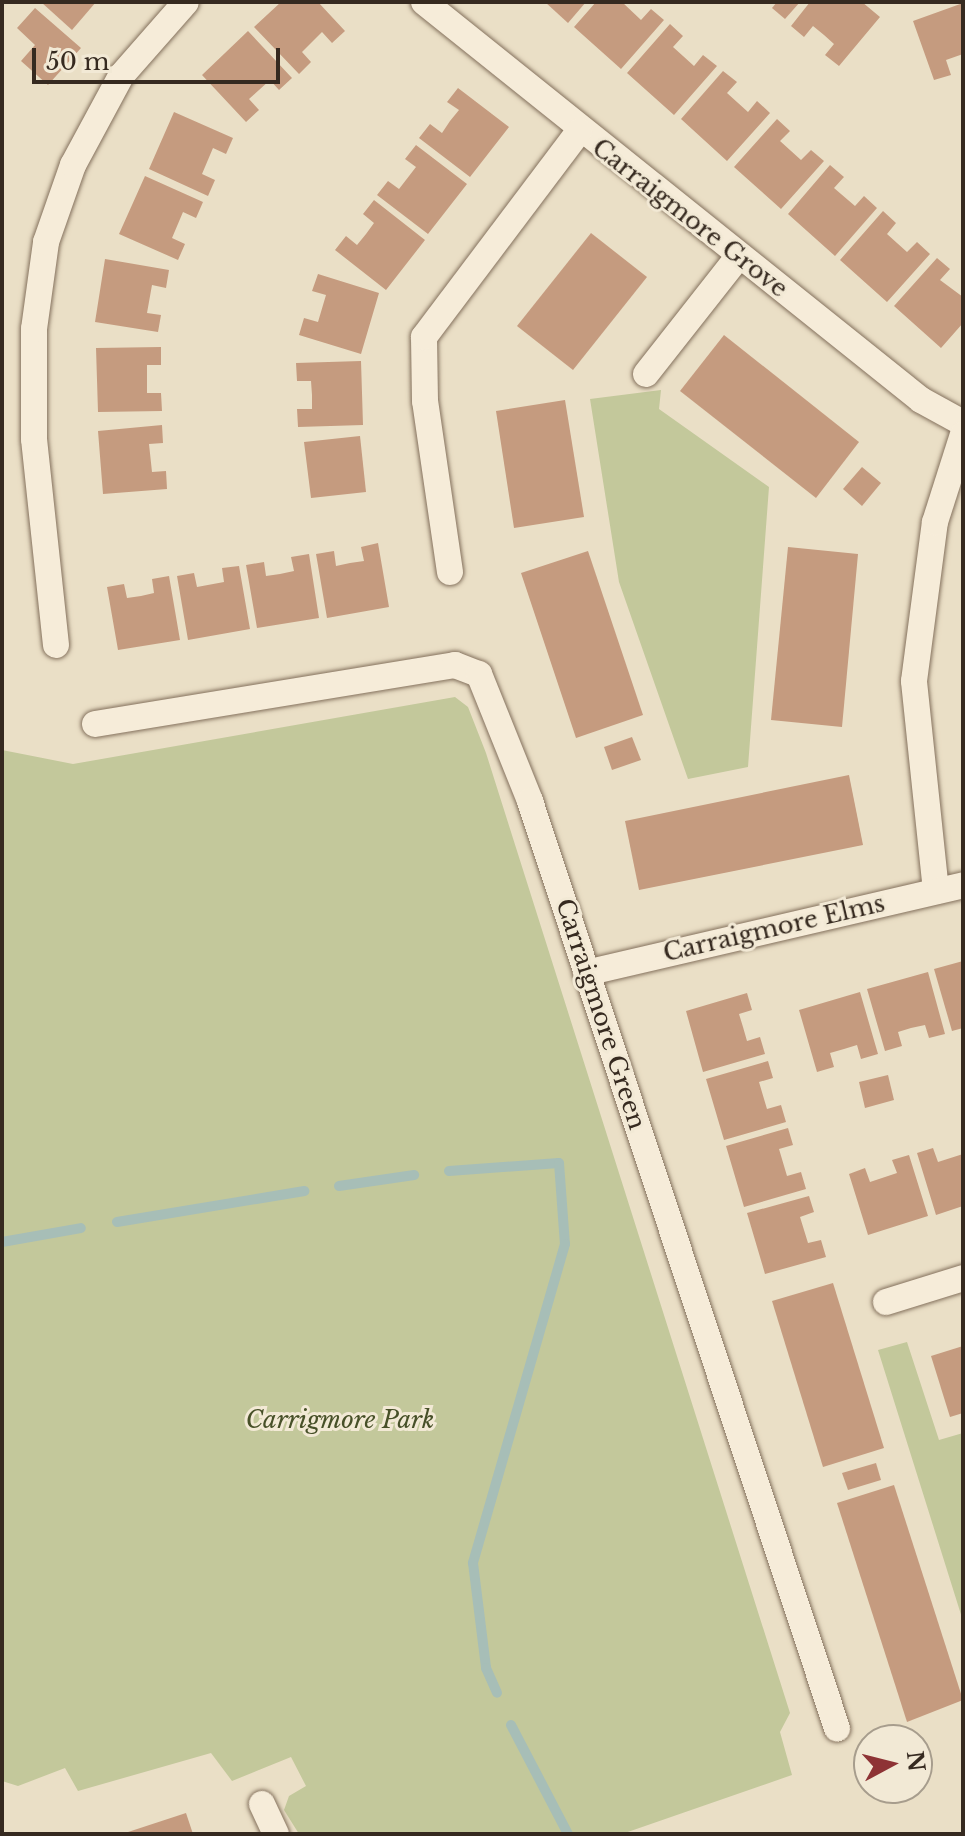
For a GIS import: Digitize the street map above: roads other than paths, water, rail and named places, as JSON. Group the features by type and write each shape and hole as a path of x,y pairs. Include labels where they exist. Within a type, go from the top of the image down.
{"street":[{"path":"56,645 34,439 34,329 46,242 73,165 121,76 186,2"},
{"name":"Carraigmore Grove","path":"424,2 579,131 921,400 963,423"},
{"path":"450,572 425,401 424,337 579,131"},
{"path":"646,374 738,257"},
{"path":"936,891 914,681 935,522 963,434"},
{"name":"Carraigmore Green","path":"95,724 455,665 479,674 496,702 837,1728"},
{"name":"Carraigmore Elms","path":"586,973 963,885"},
{"path":"886,1302 963,1278"},
{"path":"262,1804 276,1834"}],"waterway":[{"path":"449,1171 559,1163 565,1244 473,1563 486,1668 497,1693"},
{"path":"339,1186 414,1175"},
{"path":"117,1222 304,1191"},
{"path":"2,1242 81,1228"},
{"path":"511,1725 568,1834"}],"park label":[{"name":"Carrigmore Park","path":"340,1420"}]}
